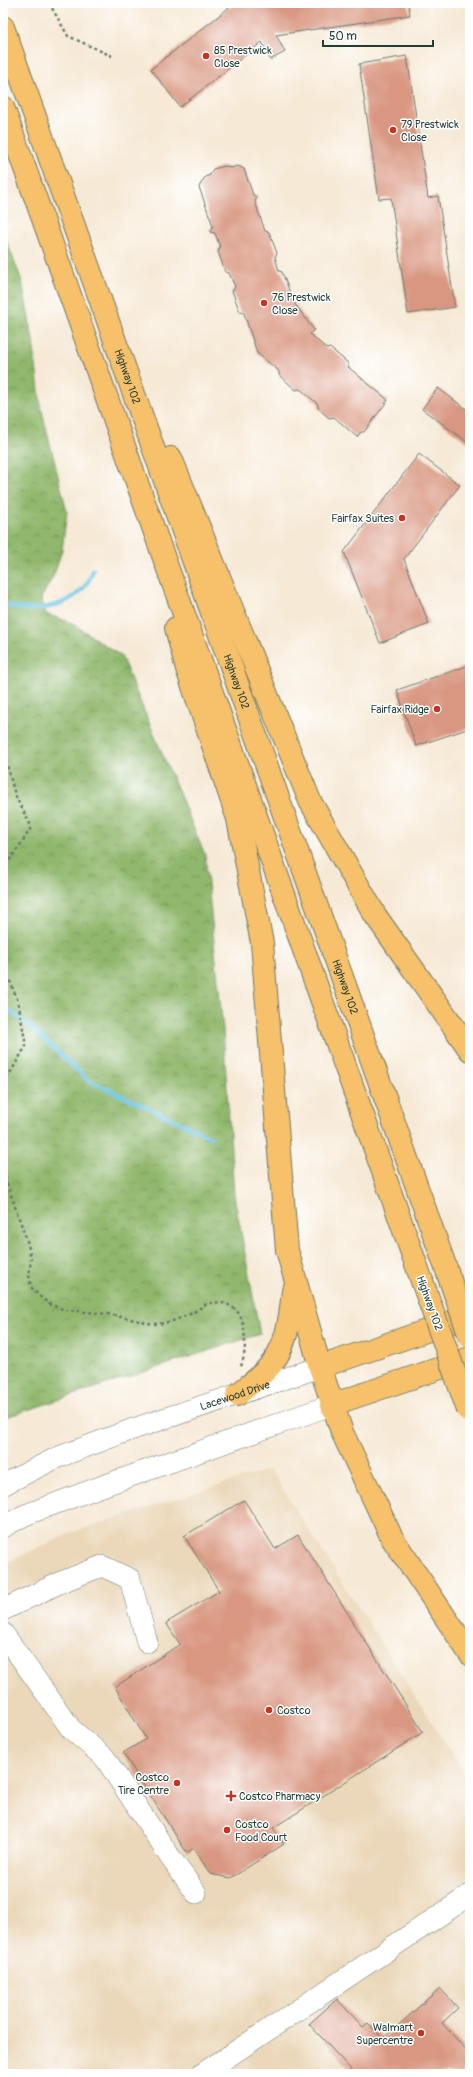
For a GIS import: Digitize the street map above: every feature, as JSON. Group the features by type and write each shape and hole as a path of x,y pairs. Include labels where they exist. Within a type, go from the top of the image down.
{"main road":[{"name":"Highway 102","path":"3,27 470,1337"},
{"name":"Highway 102","path":"3,107 469,1412"},
{"path":"53,168 310,801 375,915 470,1050"},
{"path":"145,507 187,669 238,819 259,927 263,951 287,1250 294,1280 331,1405 342,1432 392,1538 470,1654"},
{"path":"237,1395 266,1370 278,1354 289,1327 294,1280"},
{"name":"Lacewood Drive","path":"320,1368 470,1316"},
{"path":"331,1405 470,1358"}],"street":[{"name":"Lacewood Drive","path":"3,1485 63,1456 133,1429 320,1368"},
{"path":"3,1527 25,1515 97,1488 331,1405"},
{"path":"3,1610 62,1582 102,1566 130,1579 147,1642"},
{"path":"3,1633 71,1729 105,1758 170,1857 196,1893"},
{"path":"202,2074 470,1895"}],"path":[{"path":"49,3 68,36 112,56"},
{"path":"3,748 15,795 30,824 30,830 3,870"},
{"path":"3,964 18,1001 26,1046 3,1085"},
{"path":"3,1172 28,1244 30,1258 29,1276 31,1287 39,1296 51,1305 66,1310 108,1314 153,1324 160,1324 182,1317 209,1303 227,1303 237,1311 242,1318 244,1330 245,1354 238,1372"}],"shaded area":[{"path":"270,1469 470,1782 470,2074 3,2074 3,1564 73,1532"}],"green space":[{"path":"3,232 22,281 33,340 41,407 67,512 62,550 54,575 41,598 46,614 72,623 121,656 205,855 223,1029 234,1195 260,1334 3,1418"}],"building":[{"name":"85 Prestwick Close","path":"235,3 408,3 410,15 276,35 285,52 270,60 262,42 180,107 151,69"},
{"name":"79 Prestwick Close","path":"407,56 428,198 438,196 455,307 408,314 391,198 379,199 359,64"},
{"name":"76 Prestwick Close","path":"225,166 230,168 238,166 244,169 253,195 257,197 255,202 265,231 269,232 277,253 275,257 279,271 282,272 290,293 289,296 314,330 310,334 327,349 330,348 348,363 348,367 388,400 364,432 361,432 357,437 334,417 329,418 318,408 318,404 300,389 296,390 279,375 279,371 257,353 244,313 240,312 232,291 235,287 229,273 225,272 218,251 220,247 215,233 210,232 213,226 199,187 205,177 210,175 213,169"},
{"path":"438,388 470,412 470,444 422,409"},
{"name":"Fairfax Suites","path":"419,454 460,485 404,559 429,624 380,643 344,552"},
{"name":"Fairfax Ridge","path":"470,665 470,728 416,746 397,690"},
{"name":"Costco","path":"244,1500 275,1549 298,1535 423,1732 273,1828 284,1844 231,1878 210,1874 194,1848 187,1853 123,1753 146,1739 115,1687 180,1644 166,1623 219,1591 184,1536"},
{"name":"Walmart Supercentre","path":"440,1988 458,2008 442,2023 470,2054 470,2074 355,2074 309,2024 337,1999 363,2027 368,2023 383,2039"}],"waterway":[{"path":"3,604 29,609 56,605 68,600 79,592 88,582 93,570"},
{"path":"3,1007 24,1021 88,1080 211,1137"}],"place":[{"name":"85 Prestwick Close","path":"206,56"},
{"name":"79 Prestwick Close","path":"393,130"},
{"name":"76 Prestwick Close","path":"264,303"},
{"name":"Fairfax Suites","path":"402,518"},
{"name":"Fairfax Ridge","path":"437,709"},
{"name":"Costco","path":"269,1710"},
{"name":"Costco Tire Centre","path":"177,1783"},
{"name":"Costco Pharmacy","path":"231,1796"},
{"name":"Costco Food Court","path":"227,1830"},
{"name":"Walmart Supercentre","path":"421,2033"}]}
